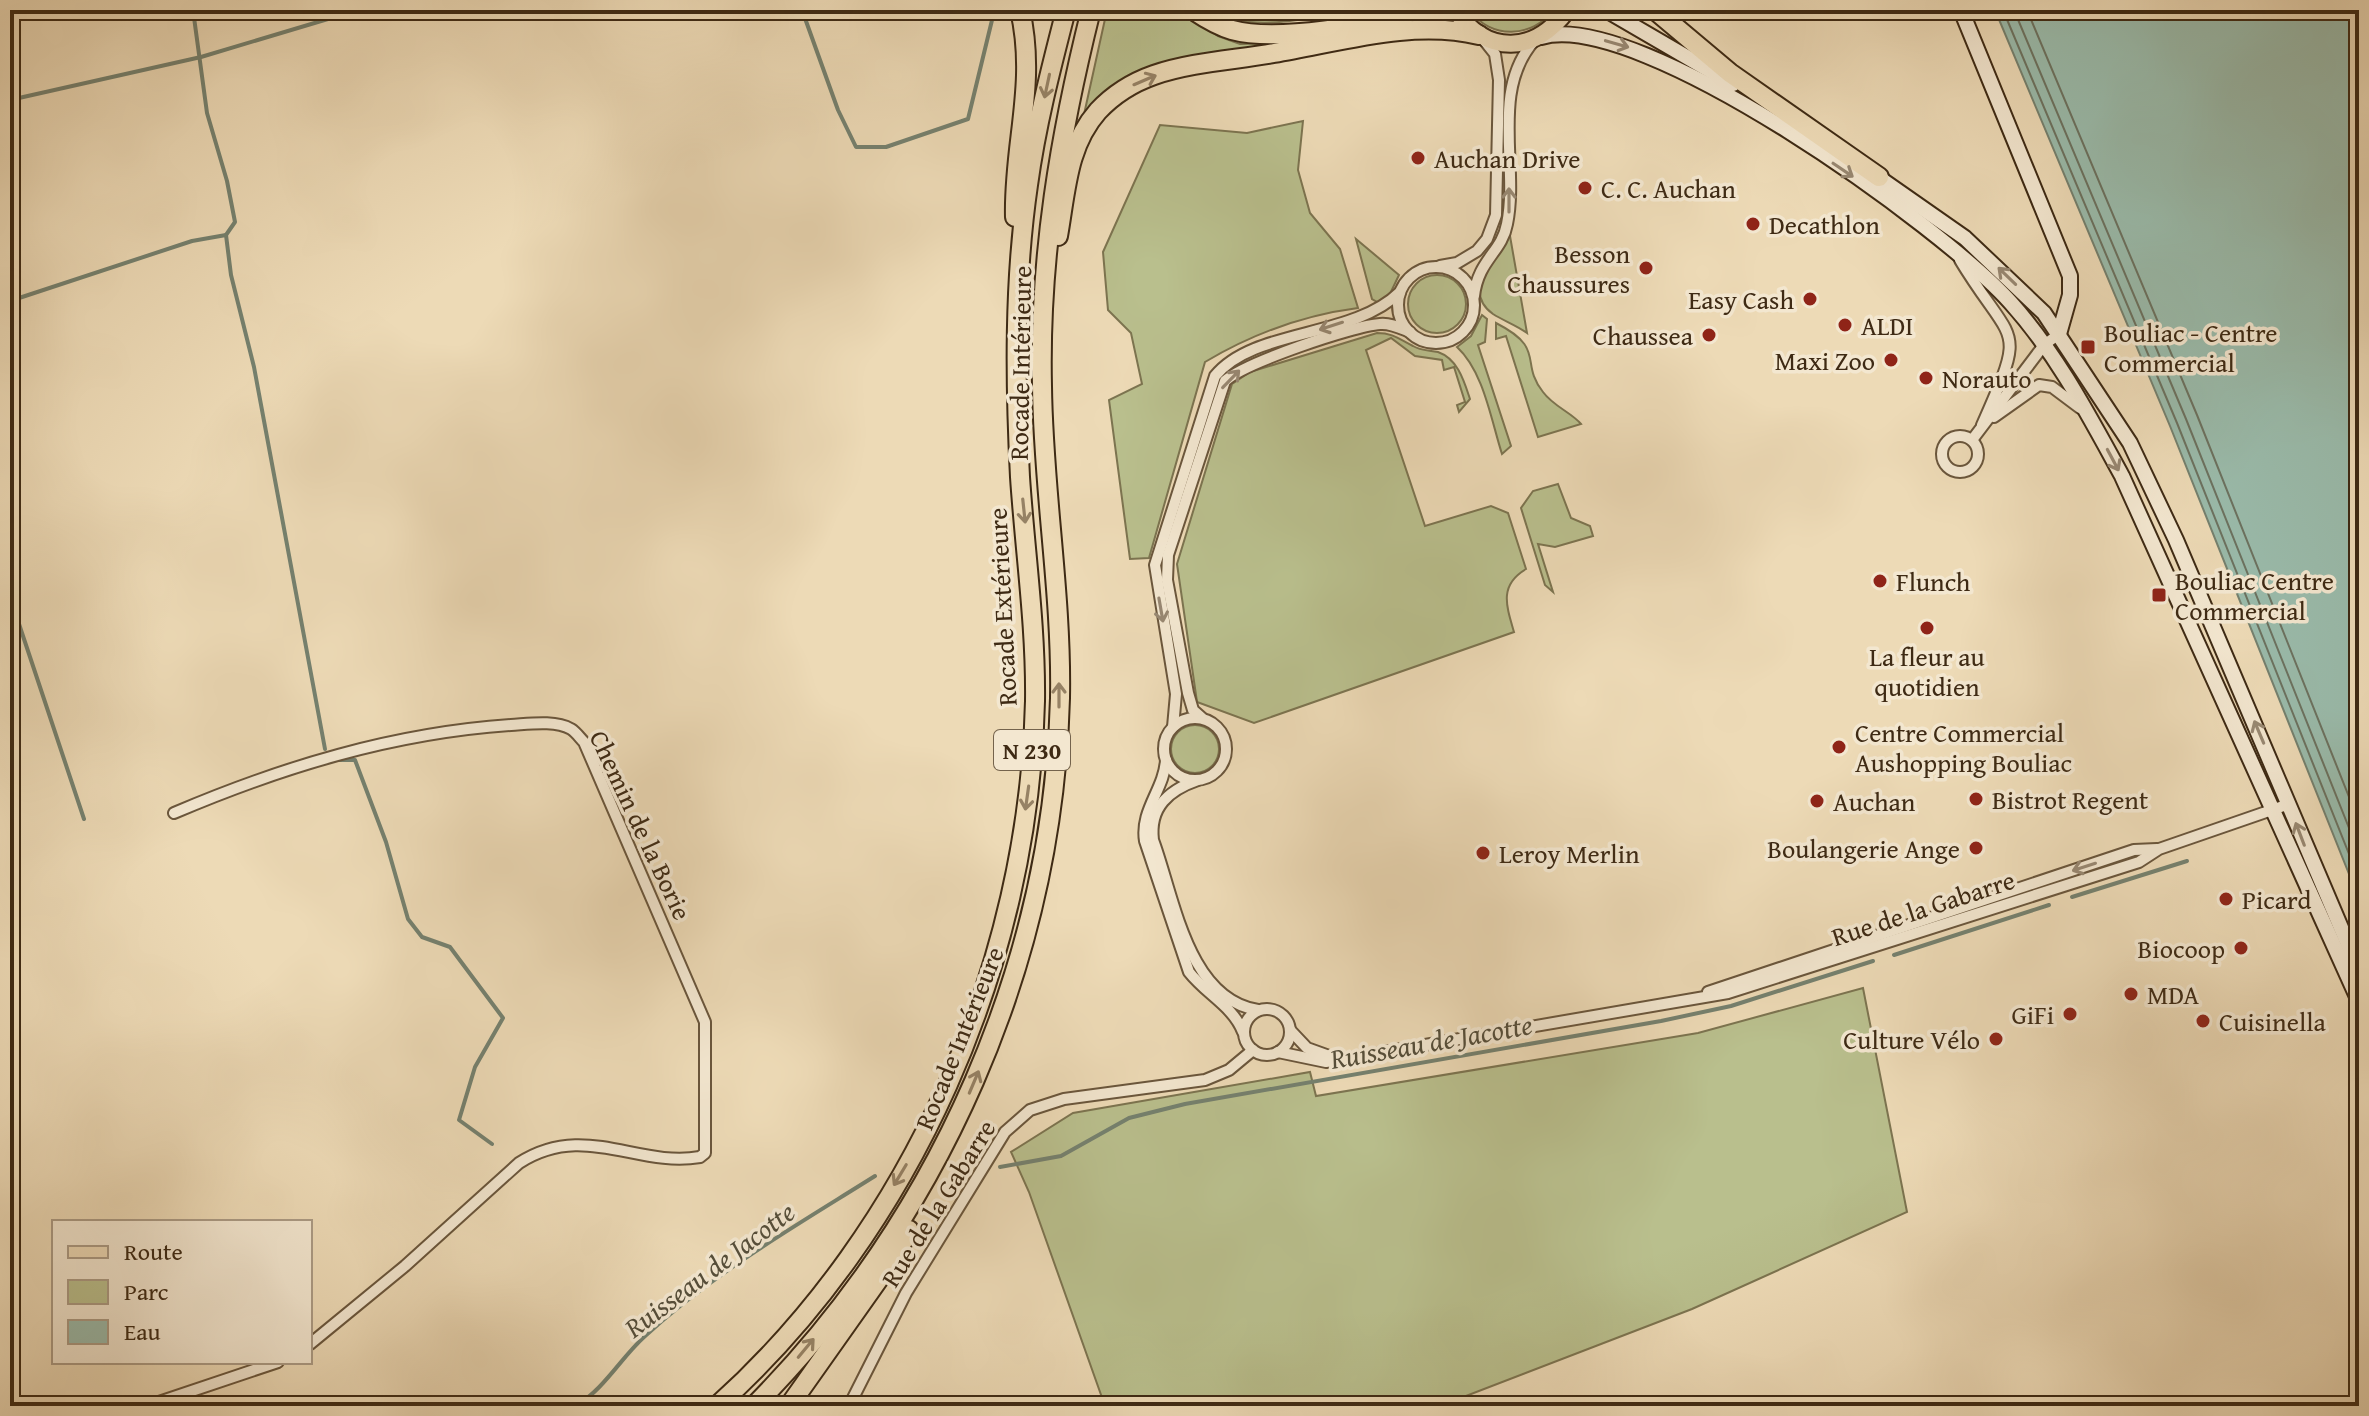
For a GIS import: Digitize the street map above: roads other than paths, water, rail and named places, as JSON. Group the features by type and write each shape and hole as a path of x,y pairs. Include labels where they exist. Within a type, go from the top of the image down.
{"highway":[{"path":"1018,314 1014,185 1029,73 1020,10"},
{"name":"Rocade Extérieure","path":"717,1406 762,1363 822,1293 901,1174 933,1117 976,1015 1001,936 1030,783 1035,700 1031,589 1021,479 1018,314 1027,187 1048,77 1066,10"},
{"name":"Rocade Intérieure","path":"754,1406 836,1313 884,1249 957,1124 998,1026 1024,947 1054,782 1060,697 1056,589 1045,478 1043,318 1056,166 1091,10"},
{"path":"1193,10 1234,31 1279,33 1354,25 1418,10"},
{"path":"1279,33 1386,10"},
{"path":"1655,10 1730,73 1879,177"},
{"path":"1043,318 1072,152 1100,110 1126,88 1176,69 1403,31 1442,29 1479,35"},
{"path":"789,1406 895,1256 931,1187 957,1124"}],"main road":[{"path":"1455,10 1479,35 1509,44 1560,33 1608,41 1682,71 1759,114 1874,190 1955,251 2009,300 2044,345 2088,414 2122,476 2359,970"},
{"path":"1539,37 1556,25 1567,10"},
{"path":"1606,10 1727,80 1879,177 1996,264 2044,313 2123,431 2144,471 2359,1001"},
{"path":"1961,10 2070,276 2070,295 2059,334"}],"street":[{"path":"1479,35 1495,54 1498,64 1496,215 1487,239 1477,251 1457,263 1415,273 1400,292 1373,312 1238,357 1215,376 1155,565 1176,694 1173,727 1165,742 1165,775 1145,818 1145,841 1189,972 1200,986 1233,1013 1253,1050 1265,1054 1278,1052 1287,1042 1290,1029 1280,1013 1238,1006 1215,988 1198,969 1153,840 1153,818 1160,804 1172,792 1218,771 1227,748 1219,729 1193,710 1166,568 1225,381 1255,363 1365,327 1394,325 1433,343 1455,338 1471,322 1477,273 1507,228 1511,98 1520,65 1539,37"},
{"path":"1955,251 1995,308 2012,339 2008,367 1982,425"},
{"path":"1440,266 1463,277 1474,296"},
{"path":"1400,292 1399,314 1410,332"},
{"path":"1972,440 2044,345 2059,334"},
{"path":"1982,425 2039,385 2060,392 2088,414"},
{"path":"1173,727 1191,718 1202,718"},
{"name":"Chemin de la Borie","path":"174,813 233,788 329,756 412,738 467,728 535,723 572,729 584,742 705,1022 705,1153 693,1158 574,1145 530,1156 366,1300 312,1342"},
{"path":"1166,760 1179,775 1198,780"},
{"name":"Rue de la Gabarre","path":"1278,1052 1318,1062 1697,996 2134,850 2159,849 2282,807"},
{"path":"1243,1032 1247,1019 1258,1010"},
{"name":"Rue de la Gabarre","path":"1290,1029 1314,1052 1342,1057"},
{"name":"Rue de la Gabarre","path":"849,1406 911,1285 987,1160 1019,1118 1046,1103 1064,1099 1214,1078 1253,1050"},
{"path":"147,1406 272,1364"}],"water":[{"path":"1995,10 2359,10 2359,899 2170,426"}],"waterway":[{"path":"193,10 207,113 227,181 235,222 226,235 231,275 254,367 325,749"},
{"path":"10,100 201,57 358,10"},
{"path":"802,10 838,110 856,147 886,147 968,119 993,16 991,10"},
{"path":"10,301 192,241 226,235"},
{"path":"10,597 84,819"},
{"path":"336,760 355,760 386,842 408,919 422,937 450,947 503,1018 475,1067 459,1120 492,1144"},
{"name":"Ruisseau de Jacotte","path":"2072,897 2187,861"},
{"name":"Ruisseau de Jacotte","path":"1894,955 2049,905"},
{"name":"Ruisseau de Jacotte","path":"1000,1167 1061,1156 1129,1118 1185,1104 1661,1021 1731,1006 1873,961"},
{"name":"Ruisseau de Jacotte","path":"576,1406 595,1391 644,1337 698,1292 756,1251 875,1176"}],"place":[{"name":"Auchan Drive","path":"1418,158"},
{"name":"C. C. Auchan","path":"1585,188"},
{"name":"Decathlon","path":"1753,224"},
{"name":"Besson Chaussures","path":"1646,268"},
{"name":"Easy Cash","path":"1810,299"},
{"name":"ALDI","path":"1845,325"},
{"name":"Chaussea","path":"1709,335"},
{"name":"Bouliac - Centre Commercial","path":"2088,347"},
{"name":"Maxi Zoo","path":"1891,360"},
{"name":"Norauto","path":"1926,378"},
{"name":"Flunch","path":"1880,581"},
{"name":"Bouliac Centre Commercial","path":"2159,595"},
{"name":"La fleur au quotidien","path":"1927,628"},
{"name":"Centre Commercial Aushopping Bouliac","path":"1839,747"},
{"name":"Bistrot Regent","path":"1976,799"},
{"name":"Auchan","path":"1817,801"},
{"name":"Boulangerie Ange","path":"1976,848"},
{"name":"Leroy Merlin","path":"1483,853"},
{"name":"Picard","path":"2226,899"},
{"name":"Biocoop","path":"2241,948"},
{"name":"MDA","path":"2131,994"},
{"name":"GiFi","path":"2070,1014"},
{"name":"Cuisinella","path":"2203,1021"},
{"name":"Culture Vélo","path":"1996,1039"}]}
